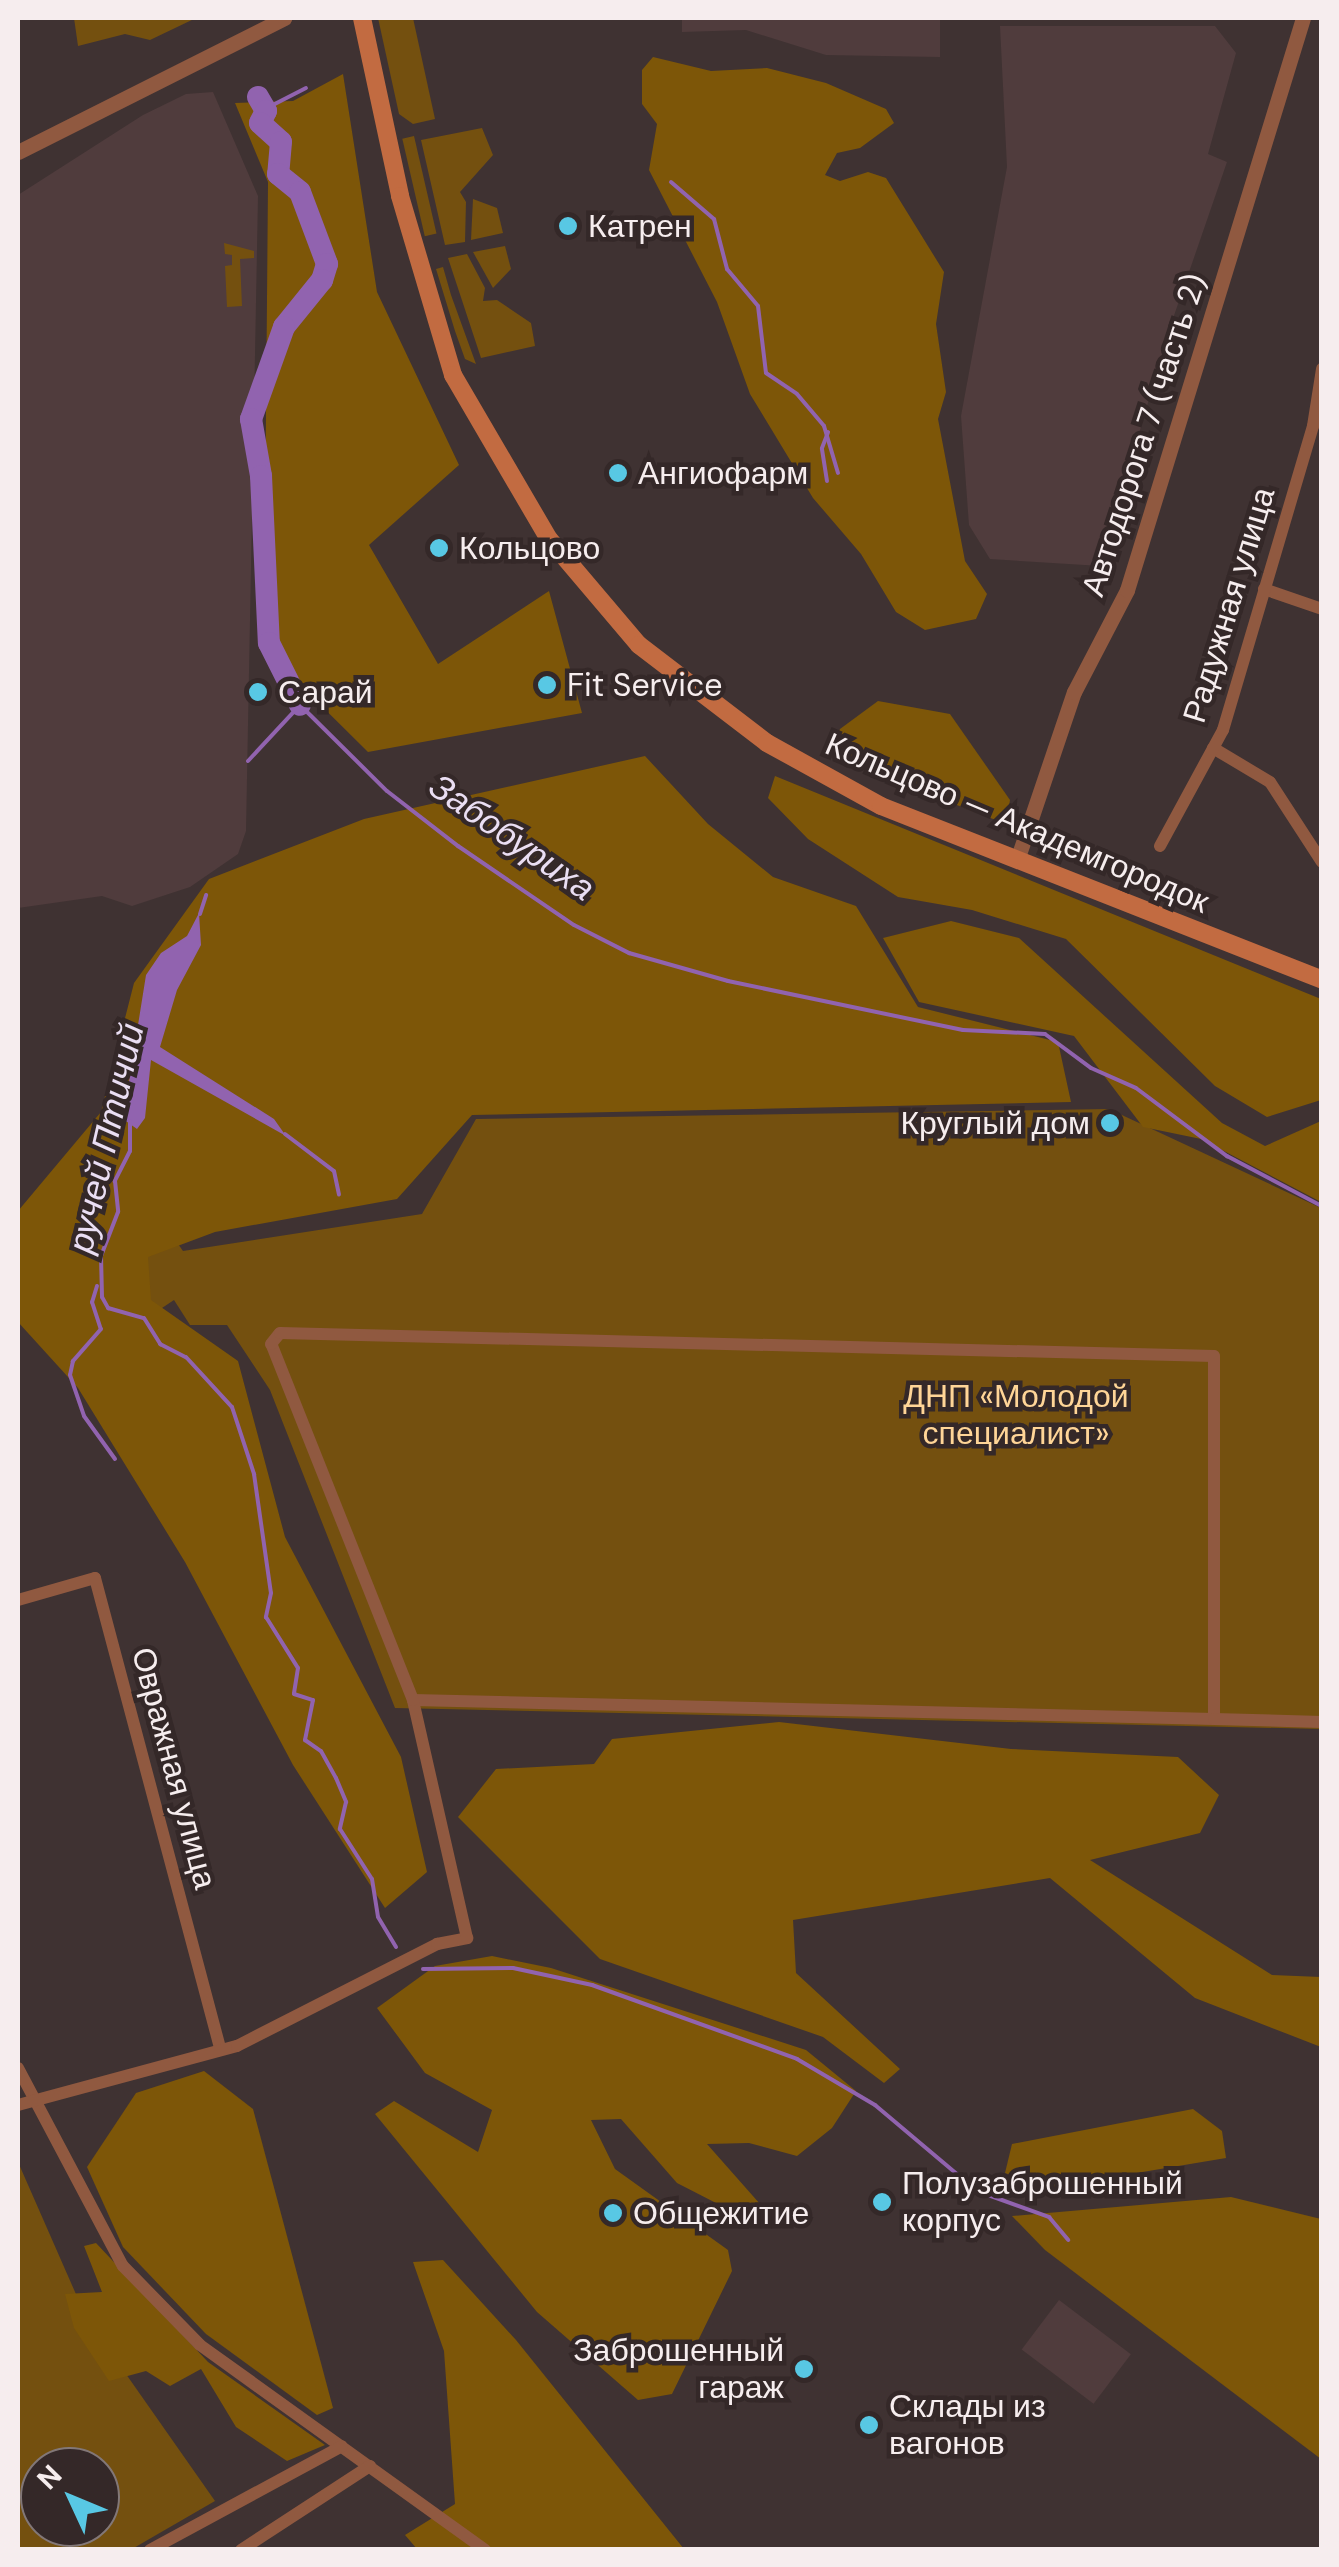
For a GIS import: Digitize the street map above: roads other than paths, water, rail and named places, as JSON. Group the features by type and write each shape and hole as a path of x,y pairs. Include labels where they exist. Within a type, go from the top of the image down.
{"main road":[{"name":"Кольцово — Академгородок","path":"362,18 400,196 453,375 549,539 639,645 766,743 881,806 1322,980"}],"street":[{"path":"18,152 284,18"},
{"name":"Автодорога 7 (часть 2)","path":"1017,860 1067,709 1127,590 1303,18"},
{"name":"Радужная улица","path":"1160,846 1213,748 1317,427 1322,370"},
{"path":"1264,589 1322,609"},
{"path":"1213,748 1270,782 1322,862"},
{"path":"24,2103 220,2050 437,1944 467,1938 413,1700 271,1344 280,1332 1214,1356 1214,1718"},
{"name":"Овражная улица","path":"18,1600 95,1578 220,2050"},
{"path":"413,1700 1322,1722"},
{"path":"18,2068 24,2103 123,2266 200,2345 484,2550"},
{"path":"150,2550 342,2446"},
{"path":"241,2550 370,2466"}],"waterway":[{"path":"265,109 306,88"},
{"name":"Забобуриха","path":"258,97 266,111 260,123 281,142 278,174 300,192 327,264 322,280 284,327 251,419 261,476 269,643 300,705"},
{"path":"671,182 714,219 727,269 758,306 766,373 797,394 824,426 838,473"},
{"path":"827,481 822,448 828,432"},
{"name":"Забобуриха","path":"248,761 300,705 387,791 458,846 574,925 629,953 728,981 963,1030 1045,1034 1091,1068 1136,1088 1227,1156 1322,1206"},
{"name":"ручей Птичий","path":"200,914 206,895"},
{"name":"ручей Птичий","path":"130,1121 130,1151 115,1181 118,1212 101,1256 102,1297 108,1308 144,1318 160,1344 186,1357 232,1407 254,1474 271,1593 266,1617 298,1668 294,1694 313,1700 305,1740 321,1751 336,1778 346,1802 340,1829 372,1879 378,1917 396,1947"},
{"path":"285,1134 334,1171 339,1194"},
{"path":"97,1286 92,1302 101,1329 73,1361 70,1375 84,1416 115,1459"},
{"path":"423,1969 513,1968 592,1985 797,2059 875,2105 977,2191 1049,2217 1068,2240"}],"place":[{"name":"Катрен","path":"568,226"},
{"name":"Ангиофарм","path":"618,473"},
{"name":"Кольцово","path":"439,548"},
{"name":"Fit Service","path":"547,685"},
{"name":"Сарай","path":"258,692"},
{"name":"Круглый дом","path":"1110,1123"},
{"name":"Полузаброшенный корпус","path":"882,2202"},
{"name":"Общежитие","path":"613,2213"},
{"name":"Заброшенный гараж","path":"804,2369"},
{"name":"Склады из вагонов","path":"869,2425"}],"park label":[{"name":"ДНП «Молодой специалист»","path":"1016,1416"}]}
